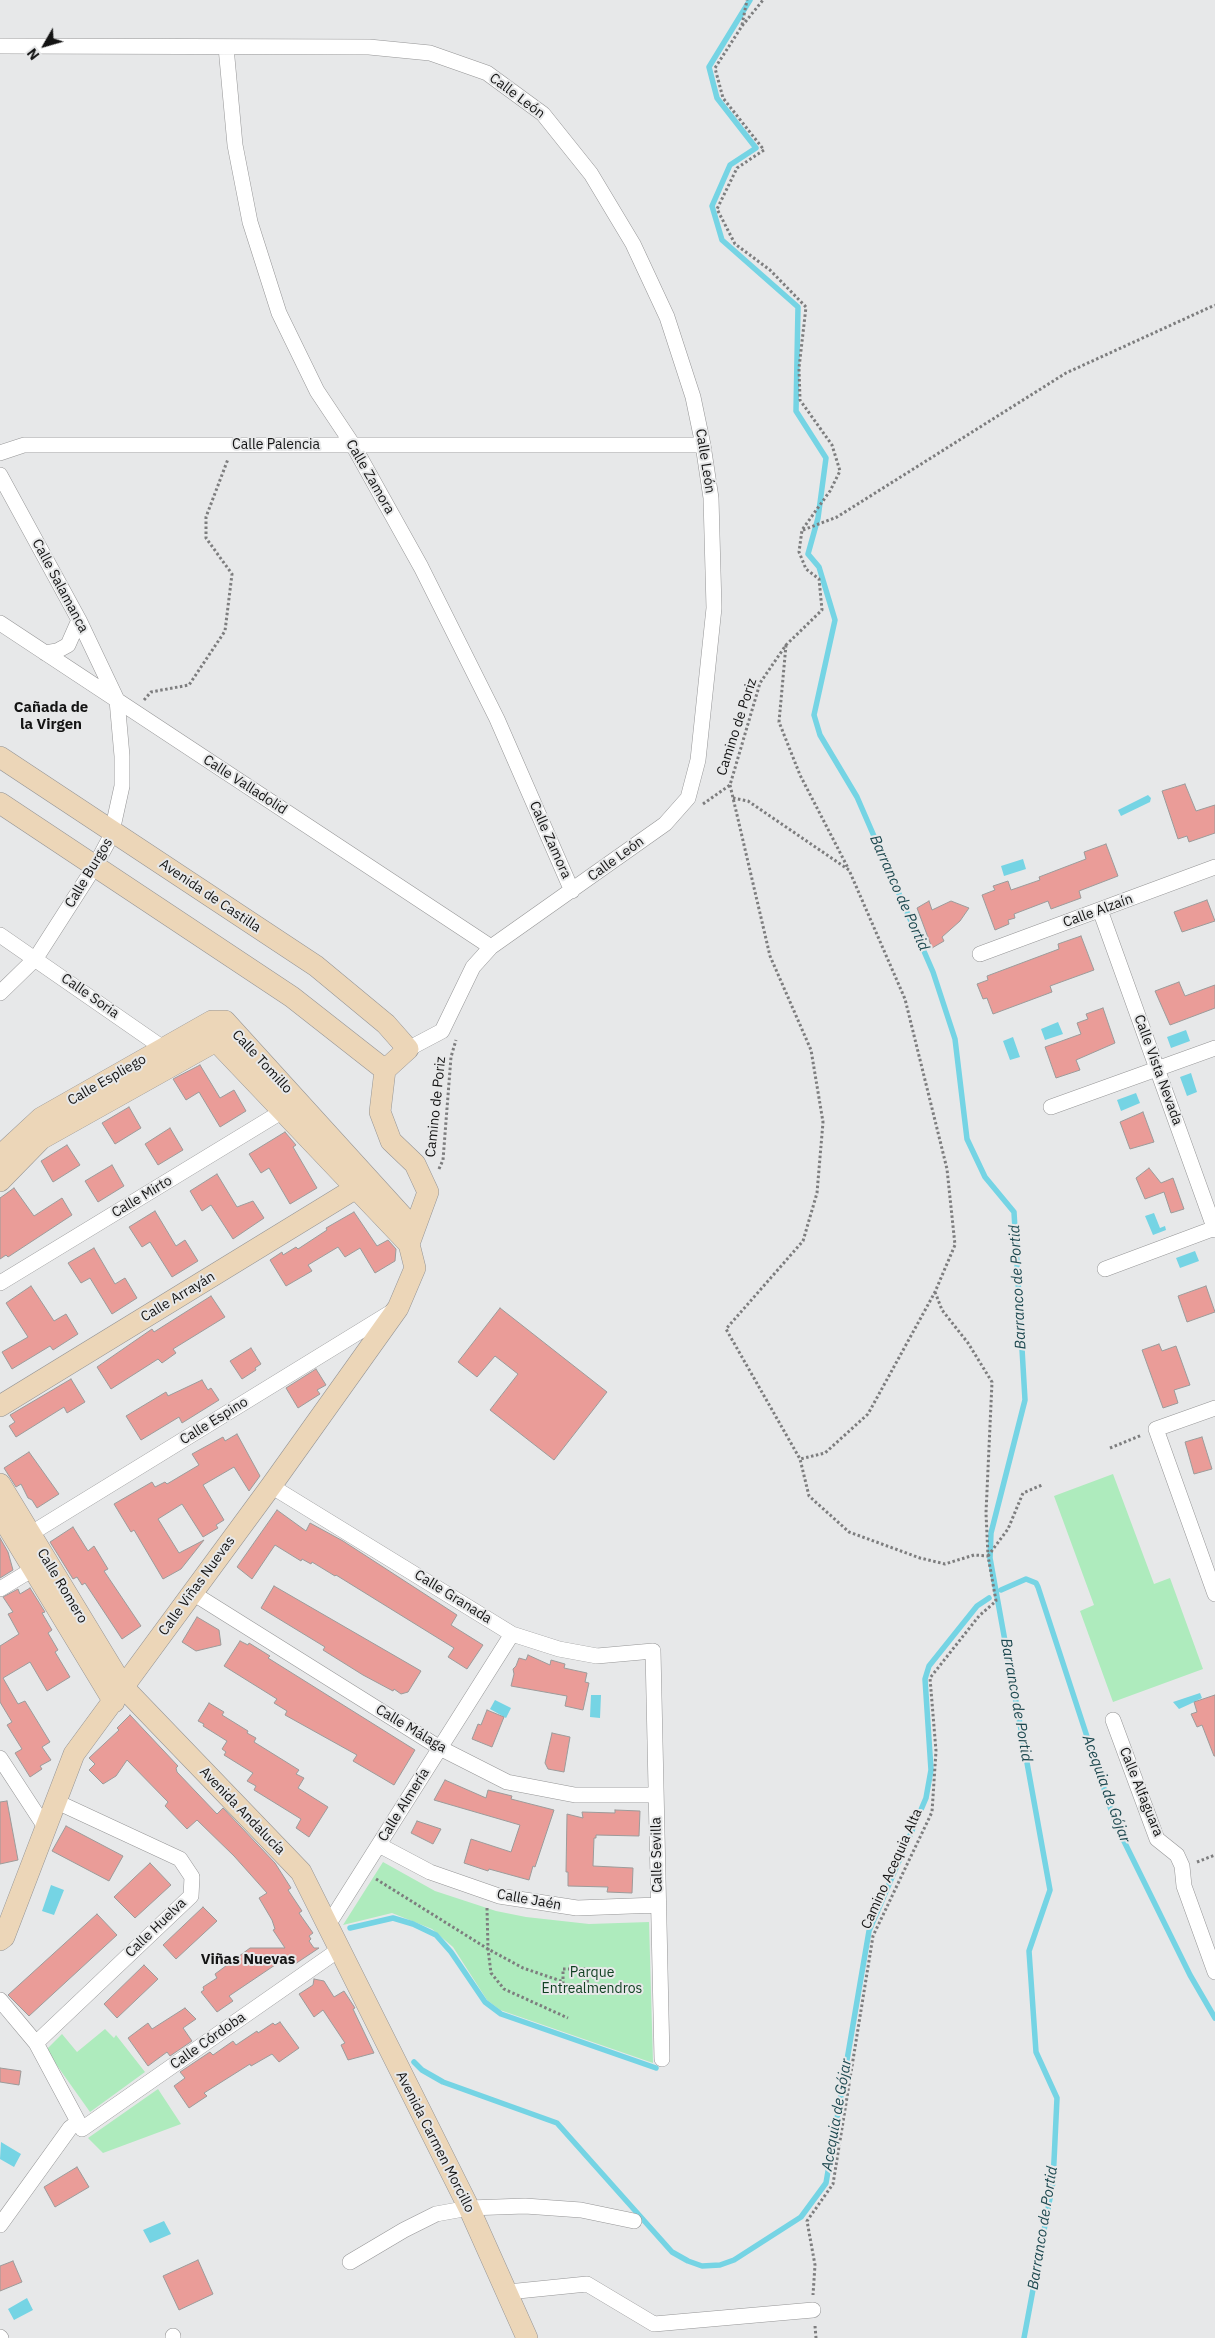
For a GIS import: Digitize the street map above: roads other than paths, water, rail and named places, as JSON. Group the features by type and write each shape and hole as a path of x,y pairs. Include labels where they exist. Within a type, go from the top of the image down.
{"street":[{"name":"Calle León","path":"0,46 369,47 430,53 487,73 543,114 591,174 633,244 667,317 693,397 704,445 711,498 714,608 698,760 688,798 665,824 490,947 473,967 442,1031 408,1048 386,1070"},
{"name":"Calle Zamora","path":"226,47 235,145 250,222 279,313 317,391 353,445 421,566 497,719 572,891"},
{"name":"Calle Palencia","path":"0,453 24,445 704,445"},
{"name":"Calle Salamanca","path":"0,475 79,620 117,700"},
{"path":"45,653 57,651 68,645 79,620"},
{"name":"Calle Valladolid","path":"0,623 490,947"},
{"name":"Calle Burgos","path":"0,993 36,958 95,866 113,832 122,778 117,700"},
{"name":"Avenida de Castilla","path":"0,757 316,966 386,1024 408,1048"},
{"path":"0,803 292,997 386,1070 380,1112 391,1141 415,1164 428,1192 412,1236"},
{"name":"Calle Alzaín","path":"980,954 1215,867"},
{"name":"Calle Vista Nevada","path":"1100,910 1215,1229"},
{"name":"Calle Soria","path":"0,935 36,958 169,1056"},
{"name":"Calle Espliego","path":"0,1181 41,1139 169,1056 212,1021 225,1021"},
{"name":"Calle Tomillo","path":"225,1021 291,1107 412,1236"},
{"name":"Calle Espliego","path":"0,1156 41,1118 169,1056 216,1041"},
{"name":"Calle Tomillo","path":"216,1041 291,1107"},
{"path":"1052,1107 1215,1048"},
{"name":"Calle Mirto","path":"0,1284 291,1107"},
{"name":"Calle Arrayán","path":"0,1406 363,1184"},
{"path":"1105,1269 1215,1229"},
{"name":"Calle Viñas Nuevas","path":"0,1940 4,1937 74,1754 119,1695 191,1592 271,1486 398,1308 415,1268 412,1236"},
{"name":"Calle Espino","path":"30,1534 398,1308"},
{"path":"1214,1589 1156,1429 1215,1408"},
{"name":"Calle Romero","path":"0,1484 30,1534 119,1695"},
{"name":"Calle Granada","path":"271,1486 512,1634 559,1649 597,1656 653,1652"},
{"name":"Calle Romero","path":"0,1514 33,1569 119,1695"},
{"path":"0,1589 33,1569"},
{"name":"Calle Málaga","path":"191,1592 440,1748 508,1782 575,1795 656,1795"},
{"name":"Calle Almería","path":"328,1925 512,1634"},
{"name":"Calle Sevilla","path":"653,1652 662,2059"},
{"name":"Avenida Andalucía","path":"119,1695 301,1872 340,1949"},
{"name":"Calle Alfaguara","path":"1113,1720 1157,1839 1177,1855 1182,1866 1184,1886 1215,1972"},
{"path":"0,1758 45,1827"},
{"name":"Calle Huelva","path":"36,2043 190,1896 192,1876 180,1859 55,1801"},
{"name":"Calle Jaén","path":"379,1845 430,1872 499,1896 577,1908 658,1905"},
{"name":"Calle Córdoba","path":"78,2122 82,2128 340,1949"},
{"name":"Avenida Carmen Morcillo","path":"340,1949 469,2208 527,2338"},
{"path":"0,2000 36,2043 78,2122 70,2128 0,2225"},
{"path":"350,2262 404,2230 436,2214 469,2208 525,2206 582,2210 634,2220"},
{"path":"508,2292 587,2284 654,2324 813,2310"}],"water":[{"path":"1148,795 1151,798 1150,802 1121,816 1118,810"},
{"path":"1023,859 1026,869 1004,876 1001,866"},
{"path":"1058,1022 1063,1034 1045,1040 1041,1029"},
{"path":"1186,1030 1190,1041 1171,1048 1167,1037"},
{"path":"1013,1037 1020,1057 1010,1060 1003,1041"},
{"path":"1191,1073 1197,1092 1187,1096 1180,1077"},
{"path":"1136,1093 1140,1103 1121,1111 1117,1100"},
{"path":"1154,1213 1160,1228 1165,1226 1166,1230 1153,1235 1145,1216"},
{"path":"1195,1251 1199,1261 1180,1268 1176,1258"},
{"path":"1200,1693 1202,1698 1179,1709 1173,1702"},
{"path":"591,1695 601,1695 600,1718 590,1717"},
{"path":"495,1700 511,1708 506,1718 490,1709"},
{"path":"51,1885 64,1890 54,1915 42,1911"},
{"path":"1,2142 21,2154 14,2167 0,2159"},
{"path":"164,2221 171,2234 150,2243 143,2230"},
{"path":"27,2298 33,2310 14,2320 8,2309"}],"waterway":[{"name":"Barranco de Portid","path":"750,0 709,67 717,98 756,148 730,165 712,206 722,240 798,307 796,411 826,458 818,518 808,554 819,567 835,620 814,715 820,735 857,797 933,972 955,1039 967,1139 985,1177 1014,1212 1025,1400 991,1533 990,1558 1050,1890 1029,1951 1036,2052 1057,2098 1053,2182 1024,2338"},
{"name":"Acequia de Gójar","path":"1001,1590 1026,1579 1036,1583 1116,1825 1190,1975 1215,2018"},
{"name":"Acequia de Gójar","path":"414,2062 422,2070 443,2082 557,2123 672,2252 688,2261 702,2266 720,2265 734,2260 801,2217 826,2183 869,1931 926,1798 931,1770 925,1679 929,1666 977,1606 989,1598"},
{"path":"350,1928 393,1918 413,1924 436,1935 451,1952 485,2002 501,2014 656,2068"}],"district":[{"name":"Cañada de la Virgen","path":"51,716"},
{"name":"Viñas Nuevas","path":"248,1960"}],"park label":[{"name":"Parque Entrealmendros","path":"592,1982"}]}
